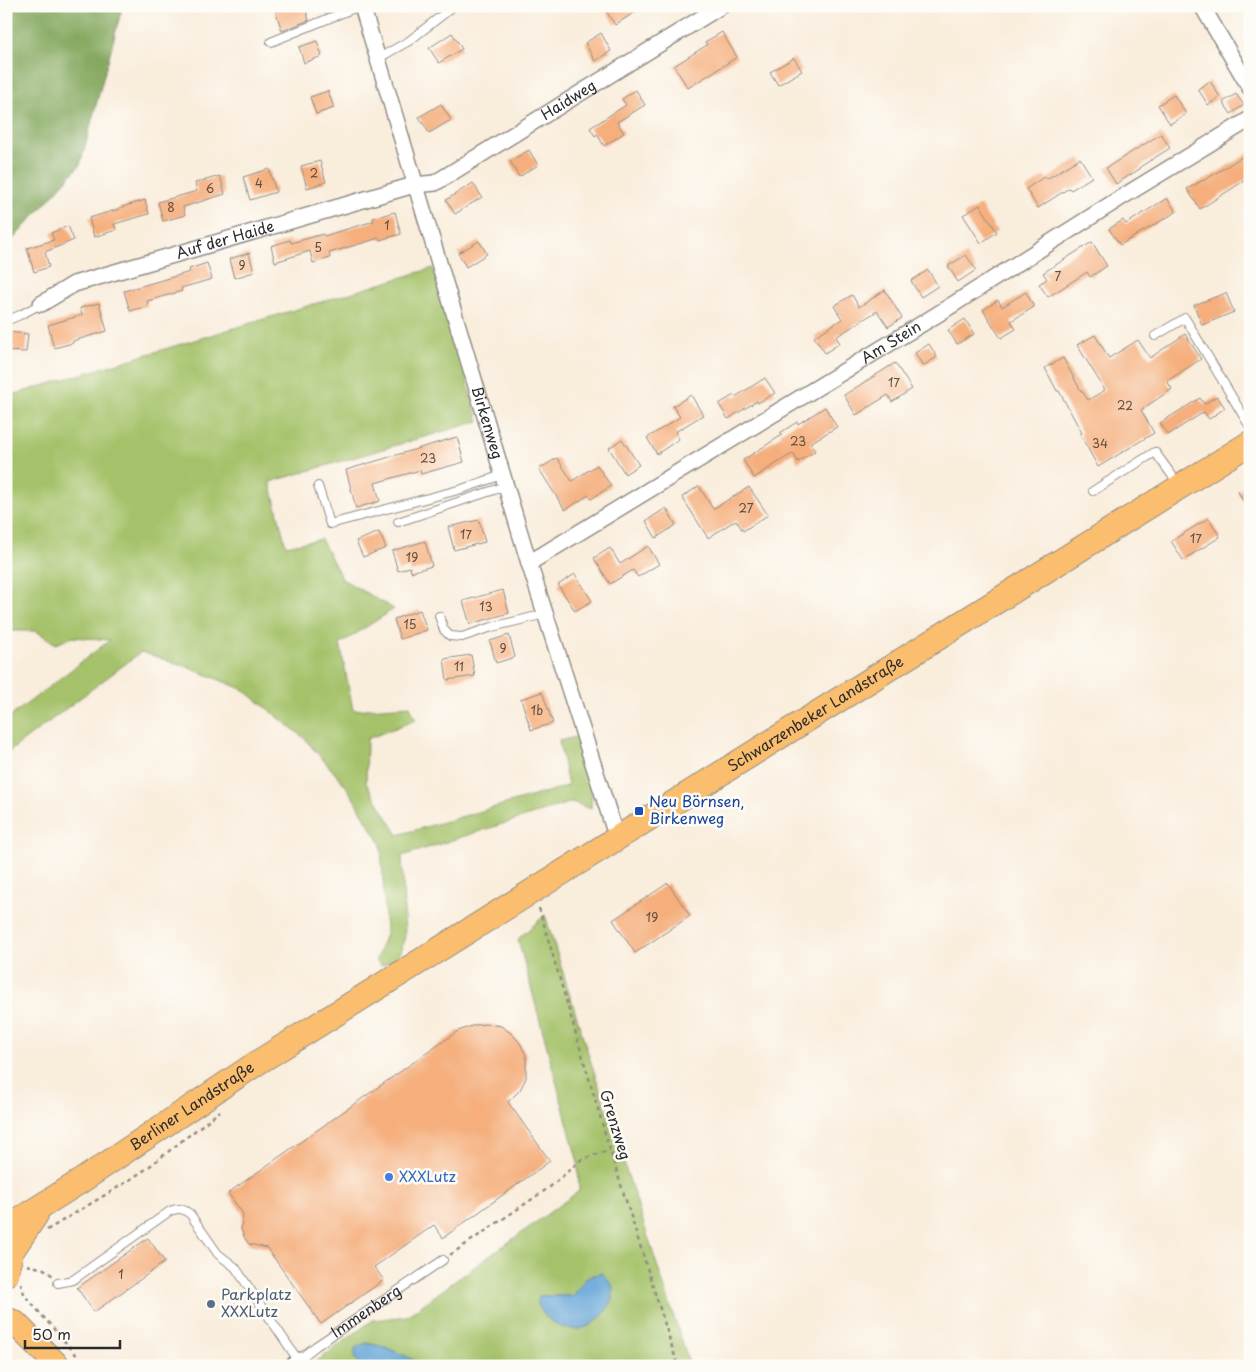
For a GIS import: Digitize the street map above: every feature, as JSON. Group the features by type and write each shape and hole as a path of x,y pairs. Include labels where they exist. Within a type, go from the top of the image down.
{"main road":[{"name":"Schwarzenbeker Landstraße","path":"380,986 1250,443"},
{"name":"Berliner Landstraße","path":"6,1228 81,1181 257,1063 380,986"},
{"path":"6,1216 43,1205"},
{"path":"12,1272 11,1252 43,1205"},
{"path":"9,1315 58,1366"}],"street":[{"name":"Birkenweg","path":"360,6 378,60 529,563 618,837"},
{"name":"Haidweg","path":"414,185 435,183 721,6"},
{"path":"1202,6 1250,88"},
{"name":"Am Stein","path":"529,563 929,319 1250,119"},
{"name":"Auf der Haide","path":"40,304 74,284 414,185"}],"lane":[{"path":"271,42 360,6"},
{"path":"378,60 409,41 450,9"},
{"path":"6,321 20,316 40,304"},
{"path":"1155,336 1185,318 1250,427"},
{"path":"1093,491 1155,452 1180,486"},
{"path":"318,486 330,524 462,489 504,480"},
{"path":"398,522 504,480"},
{"path":"439,616 444,630 450,636 462,637 492,627 545,614"},
{"path":"58,1283 73,1280 170,1211 185,1210 190,1214 218,1254 235,1267 296,1363"},
{"name":"Immenberg","path":"296,1363 316,1346 443,1260"}],"path":[{"name":"Grenzweg","path":"533,890 610,1150 678,1366"},
{"path":"42,1234 146,1169 226,1106"},
{"path":"443,1260 550,1187 582,1159 610,1150"},
{"path":"58,1283 44,1269 12,1272 26,1297 86,1366"}],"green space":[{"path":"6,6 120,6 121,12 80,165 6,247"},
{"path":"433,268 479,421 270,482 286,546 321,539 342,579 394,609 340,644 353,710 410,706 416,720 367,739 366,783 398,835 568,786 559,741 576,737 592,780 591,809 572,802 402,856 405,936 399,957 381,966 376,960 386,934 381,844 346,786 303,737 244,690 188,667 141,652 6,754 6,720 110,640 73,637 56,644 36,631 6,631 6,397"},
{"path":"545,915 690,1366 427,1366 385,1347 366,1343 355,1359 363,1366 310,1366 373,1320 407,1316 579,1191 578,1163 518,939","holes":["587,1277 558,1326 539,1296 573,1296"]}],"water":[{"path":"602,1273 613,1286 613,1300 603,1315 589,1326 576,1330 559,1326 547,1318 538,1305 539,1296 573,1296 587,1277"},
{"path":"366,1343 385,1347 427,1366 363,1366 355,1359 355,1348"}],"building":[{"path":"274,6 297,6 298,10 305,7 309,20 282,31"},
{"path":"603,6 644,6 615,25"},
{"path":"722,32 737,57 688,88 674,66 707,45 705,42"},
{"path":"452,33 462,49 439,63 429,48"},
{"path":"601,33 611,51 595,61 585,43"},
{"path":"317,41 322,56 304,63 299,47"},
{"path":"794,58 802,71 778,85 770,72"},
{"path":"1210,81 1220,97 1208,105 1198,89"},
{"path":"636,90 645,105 617,122 624,133 604,146 597,134 595,136 590,128 626,105 622,99"},
{"path":"328,91 334,108 316,114 310,97"},
{"path":"1236,94 1244,105 1231,114 1223,102"},
{"path":"1174,95 1186,114 1170,124 1158,105"},
{"path":"441,104 451,120 429,133 419,117"},
{"path":"1161,134 1170,148 1116,184 1106,168"},
{"path":"529,150 538,165 519,177 510,161"},
{"path":"1250,152 1250,177 1200,209 1187,189"},
{"path":"1080,158 1092,177 1071,190 1069,188 1038,208 1026,189 1045,176 1047,179"},
{"path":"320,161 326,182 307,188 301,166"},
{"path":"269,169 276,192 250,200 243,177"},
{"path":"220,176 225,194 183,207 185,215 163,221 158,202 197,191 195,183"},
{"path":"473,183 482,197 455,214 446,200"},
{"path":"1167,198 1176,212 1120,245 1109,229 1123,220 1126,224"},
{"path":"145,200 149,214 114,224 116,230 94,237 89,218"},
{"path":"980,205 997,232 981,243 963,215"},
{"path":"395,212 401,234 380,240 379,238 329,253 330,258 313,263 310,251 275,262 271,246 290,240 291,243 323,234 324,236 374,221 373,218"},
{"path":"68,226 74,240 45,252 49,267 34,272 27,248 54,240 51,233"},
{"path":"479,241 487,254 466,267 458,253"},
{"path":"1092,242 1107,266 1090,277 1087,272 1048,297 1039,284 1047,279 1043,273"},
{"path":"249,253 254,272 234,278 229,259"},
{"path":"966,255 976,270 958,282 948,266"},
{"path":"207,263 212,279 181,288 182,291 147,301 148,306 130,311 124,291 190,272 189,269"},
{"path":"928,270 938,286 921,297 911,281"},
{"path":"885,290 902,318 888,327 877,311 836,337 840,343 825,353 814,337 842,319 834,306 852,295 859,307"},
{"path":"1026,292 1034,307 1011,321 1016,329 1001,338 983,310 998,300 1002,307"},
{"path":"1226,293 1234,312 1202,325 1194,305"},
{"path":"99,303 107,331 54,348 48,325 82,315 80,308"},
{"path":"965,319 974,334 957,344 948,330"},
{"path":"8,332 28,334 26,352 6,351"},
{"path":"1185,334 1201,359 1167,381 1172,389 1141,410 1154,433 1098,467 1080,434 1082,433 1045,368 1063,358 1088,400 1105,390 1077,345 1095,335 1109,358 1138,340 1150,358"},
{"path":"929,344 937,357 923,366 915,353"},
{"path":"895,363 912,389 892,402 888,395 856,415 844,395"},
{"path":"765,378 775,393 758,403 757,401 728,419 719,404 734,395 735,397"},
{"path":"691,395 703,415 675,432 679,439 657,454 647,438 680,417 673,406"},
{"path":"1217,396 1225,408 1209,419 1204,412 1168,435 1160,423 1200,398 1204,404"},
{"path":"825,407 837,427 810,443 815,451 798,462 793,453 754,478 743,460 782,435 780,433 797,422 798,424"},
{"path":"457,437 464,462 421,474 420,470 375,483 380,501 356,508 346,470"},
{"path":"622,439 639,465 625,474 609,448"},
{"path":"557,458 572,481 597,465 611,486 591,499 589,495 565,510 539,469"},
{"path":"1250,485 1250,512 1238,492"},
{"path":"699,486 713,509 749,487 768,515 743,531 736,520 708,538 682,497"},
{"path":"666,508 676,525 656,538 646,521"},
{"path":"1209,518 1220,537 1183,560 1171,541"},
{"path":"479,520 485,542 454,550 448,527"},
{"path":"379,532 386,548 363,557 356,541"},
{"path":"425,541 432,566 411,572 410,567 398,571 392,551"},
{"path":"648,546 659,564 638,577 633,570 610,584 594,558 610,548 620,564"},
{"path":"575,574 592,601 575,611 558,585"},
{"path":"503,590 509,613 470,624 463,601"},
{"path":"420,610 427,630 400,639 394,619"},
{"path":"509,635 515,657 496,663 490,641"},
{"path":"471,655 475,676 447,680 444,659"},
{"path":"542,692 553,723 531,730 521,699"},
{"path":"668,883 690,916 635,953 613,920"},
{"name":"XXXLutz","path":"475,1025 501,1026 512,1034 520,1043 526,1055 526,1078 520,1090 508,1102 550,1161 443,1238 434,1225 374,1267 384,1280 321,1324 267,1248 249,1244 244,1237 241,1229 243,1214 228,1193 458,1031"},
{"path":"148,1238 165,1262 94,1312 77,1288"}],"place":[{"name":"Neu Börnsen, Birkenweg","path":"639,811"},
{"name":"XXXLutz","path":"389,1177"},
{"name":"Parkplatz XXXLutz","path":"211,1304"}]}
